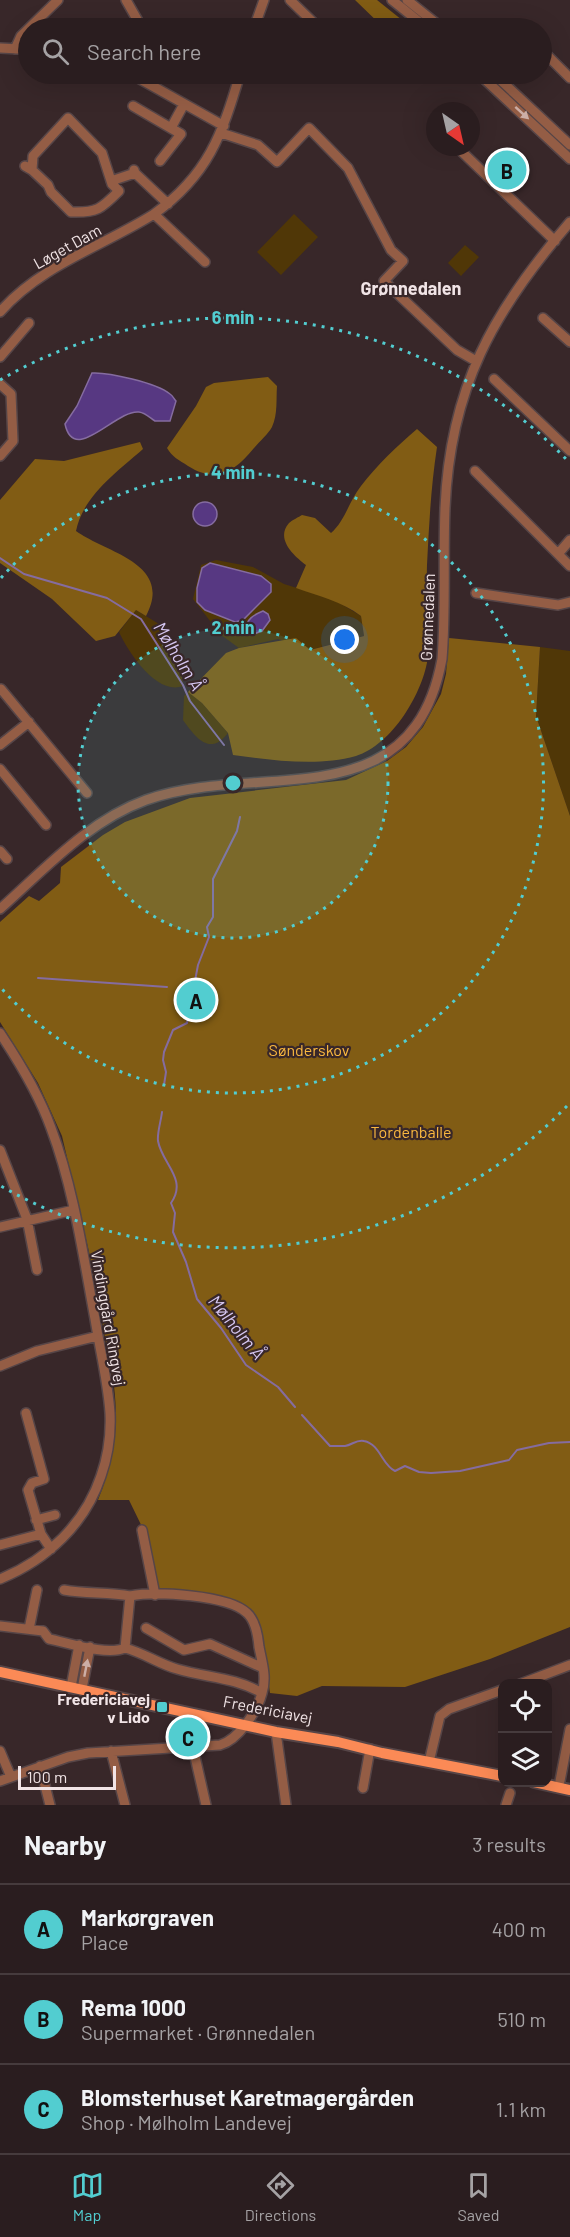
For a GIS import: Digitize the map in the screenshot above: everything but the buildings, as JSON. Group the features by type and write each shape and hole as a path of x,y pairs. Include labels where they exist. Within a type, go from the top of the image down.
{"main road":[{"name":"Fredericiavej","path":"0,1672 191,1713 214,1713 276,1732 338,1742 498,1775"},
{"name":"Fredericiavej","path":"247,1722 318,1734 338,1742"},
{"path":"552,1786 570,1790"}],"street":[{"path":"40,18 58,0"},
{"path":"126,0 136,18"},
{"path":"258,18 264,0"},
{"path":"290,0 309,18"},
{"path":"392,0 414,18"},
{"path":"407,0 430,18"},
{"path":"0,48 18,49"},
{"path":"552,60 570,78"},
{"path":"149,84 222,129 258,145 277,162 309,128 342,160 391,250 403,261 384,281 457,350 476,360"},
{"name":"Løget Dam","path":"0,312 20,292 57,266 154,214 168,204 202,168 222,129 237,84"},
{"path":"491,84 569,152"},
{"path":"504,84 569,152"},
{"path":"171,128 184,104"},
{"path":"133,106 181,134 160,161"},
{"path":"68,118 102,153 111,181 119,191 102,208 90,212 71,212 51,192 48,185 28,168 33,156 68,118"},
{"path":"467,156 557,239"},
{"path":"111,181 134,171 168,204"},
{"path":"154,214 205,262"},
{"name":"Grønnedalen","path":"0,909 74,843 110,817 142,802 167,793 352,771 388,753 411,732 431,700 438,682 442,658 448,470 458,412 476,360 507,302 570,222"},
{"name":"Grønnedalen","path":"557,239 570,229"},
{"path":"543,318 570,342"},
{"path":"0,357 29,323"},
{"path":"494,379 570,451"},
{"path":"0,384 11,394 13,441 0,456"},
{"path":"475,471 570,566"},
{"path":"558,554 570,540"},
{"path":"476,593 558,605 570,602"},
{"path":"1,689 87,793"},
{"path":"0,745 28,722"},
{"path":"0,769 46,825"},
{"path":"0,851 7,859"},
{"name":"Vindinggård Ringvej","path":"0,1032 20,1063 42,1106 63,1163 98,1336 110,1412 106,1456 93,1498 73,1528 51,1550 19,1571 0,1580"},
{"path":"0,1150 27,1219 37,1270"},
{"path":"0,1227 74,1210"},
{"path":"0,1366 37,1352 98,1336"},
{"path":"26,1413 44,1479 32,1483 28,1490 41,1534 51,1550"},
{"path":"36,1520 55,1515"},
{"path":"142,1530 155,1594"},
{"path":"0,1545 41,1534"},
{"path":"29,1629 37,1590"},
{"path":"0,1782 68,1756 111,1751 193,1748 230,1742 247,1722 262,1694 263,1668 258,1636 248,1613 234,1604 155,1594 130,1596 117,1593 92,1594 64,1590"},
{"path":"125,1648 130,1596"},
{"path":"0,1626 43,1631 49,1639 117,1652 125,1648 138,1651 180,1670 245,1683 262,1694"},
{"path":"146,1628 184,1650 210,1644 263,1668"},
{"path":"77,1688 79,1645"},
{"path":"77,1688 90,1647"},
{"path":"531,1679 570,1665"},
{"path":"429,1760 440,1716 449,1709 498,1691"},
{"path":"560,1781 570,1729"},
{"path":"276,1732 286,1805"},
{"path":"193,1748 206,1805"},
{"path":"363,1788 370,1749"},
{"path":"0,1751 11,1777"},
{"path":"111,1751 125,1805"},
{"path":"40,1766 50,1805"},
{"path":"506,1805 510,1793"}],"shaded area":[{"path":"294,214 318,237 281,275 257,252"},
{"path":"465,245 479,257 461,276 448,263"},
{"path":"92,373 132,379 164,390 176,401 170,421 155,421 146,414 130,413 86,438 77,439 70,435 65,424 77,406"},
{"path":"205,502 210,503 216,509 216,519 210,525 205,526 200,525 194,519 193,514 194,509 200,503"},
{"path":"216,560 253,567 284,584 333,599 361,616 364,636 309,650 278,639 239,648 221,635 193,599 201,565","holes":["210,563 260,576 270,584 244,620 234,622 205,610"]},
{"path":"210,563 261,576 271,584 271,592 243,620 235,622 205,610 197,602 197,588 202,568"},
{"path":"136,610 159,624 181,668 183,686 163,685 154,679 136,661 129,650 119,632"},
{"path":"263,611 268,614 270,620 262,631 251,635 245,630 247,623 253,616"},
{"path":"540,647 570,651 570,816 536,716"},
{"path":"188,692 202,703 228,733 221,740 209,744 203,742 183,720 184,696"}],"green space":[{"path":"355,0 377,0 400,18 374,18"},
{"path":"268,377 277,386 274,422 266,435 232,469 216,475 208,474 188,466 169,451 167,448 196,406 206,387 214,383"},
{"path":"417,429 437,447 427,565 428,656 413,701 394,729 382,741 356,756 310,762 233,755 228,733 202,703 188,692 226,653 239,648 296,638 310,650 364,636 361,616 338,603 296,588 306,565 288,547 284,535 285,529 290,522 302,515 315,518 331,533 340,523 367,478"},
{"path":"140,442 143,449 102,485 93,496 80,518 76,531 133,562 144,572 151,583 152,598 146,616 136,610 115,636 96,641 52,599 0,563 0,500 35,459 64,461"},
{"name":"Sønderskov","path":"449,638 540,647 536,716 570,816 570,1627 490,1659 405,1687 322,1686 297,1696 270,1693 262,1638 249,1611 159,1593 146,1535 129,1500 98,1500 114,1444 116,1416 114,1386 90,1256 62,1136 38,1083 0,1022 0,922 29,896 39,901 60,883 61,867 103,835 125,822 190,798 346,780 387,761 406,747 423,727 441,694 446,674"}],"waterway":[{"name":"Mølholm Å","path":"0,558 24,574 107,598 141,619 183,685 190,701 224,745"},
{"name":"Mølholm Å","path":"164,1085 166,1072 164,1052 173,1030 187,1023 198,965 209,937 207,927 213,917 213,879 237,831 240,817"},
{"path":"38,978 167,987"},
{"path":"179,988 186,988 192,993"},
{"name":"Mølholm Å","path":"162,1112 158,1141 177,1186 171,1203 175,1213 173,1232 186,1262 197,1299 221,1328 246,1365 278,1387 295,1407"},
{"name":"Mølholm Å","path":"302,1415 330,1446 345,1446 357,1441 369,1443 395,1471 405,1466 419,1472 460,1471 509,1460 517,1450 549,1443 570,1442"}],"place":[{"name":"Rema 1000","path":"507,170"},
{"name":"Markørgraven","path":"196,1000"},
{"name":"Fredericiavej v Lido","path":"162,1707"},
{"name":"Blomsterhuset Karetmagergården","path":"188,1737"}],"district":[{"name":"Grønnedalen","path":"411,288"}],"park label":[{"name":"Tordenballe","path":"411,1131"}]}
